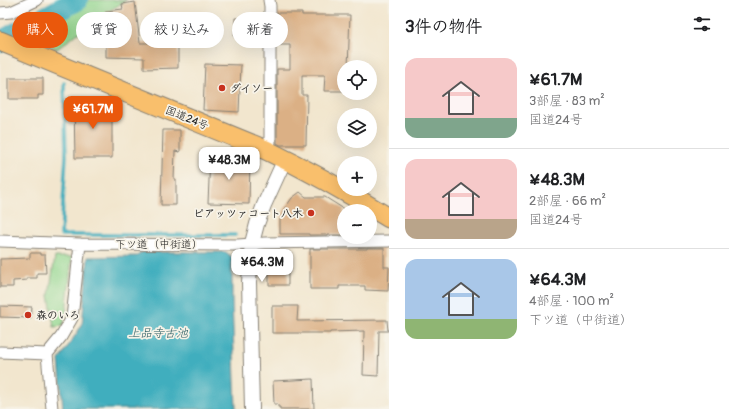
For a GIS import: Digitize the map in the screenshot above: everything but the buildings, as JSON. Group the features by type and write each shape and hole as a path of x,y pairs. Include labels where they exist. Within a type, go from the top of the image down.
{"highway":[{"name":"国道24号","path":"0,41 266,150 353,195 389,218"}],"street":[{"path":"0,13 11,12 37,0"},
{"path":"266,150 270,142 269,0"},
{"path":"252,409 249,282 252,243 264,205 285,159"},
{"name":"下ツ道（中街道）","path":"0,240 80,244 238,245 252,243 389,241"},
{"path":"52,409 47,354 61,337 72,318 80,244"},
{"path":"0,352 47,354"}],"green space":[{"path":"86,0 127,0 108,12 76,12 76,35 68,41 67,12"},
{"path":"55,257 72,257 66,313 63,326 54,327 49,295"}],"water":[{"name":"上品寺古池","path":"142,252 226,252 232,257 236,409 63,409 59,360 82,325 88,257 137,256"}],"waterway":[{"path":"0,42 77,0"},
{"path":"64,83 66,156 61,235 235,235"}],"place":[{"name":"ダイソー","path":"222,88"},
{"name":"ピアッツァコート八木","path":"311,213"},
{"name":"森のいろ","path":"28,315"}]}
